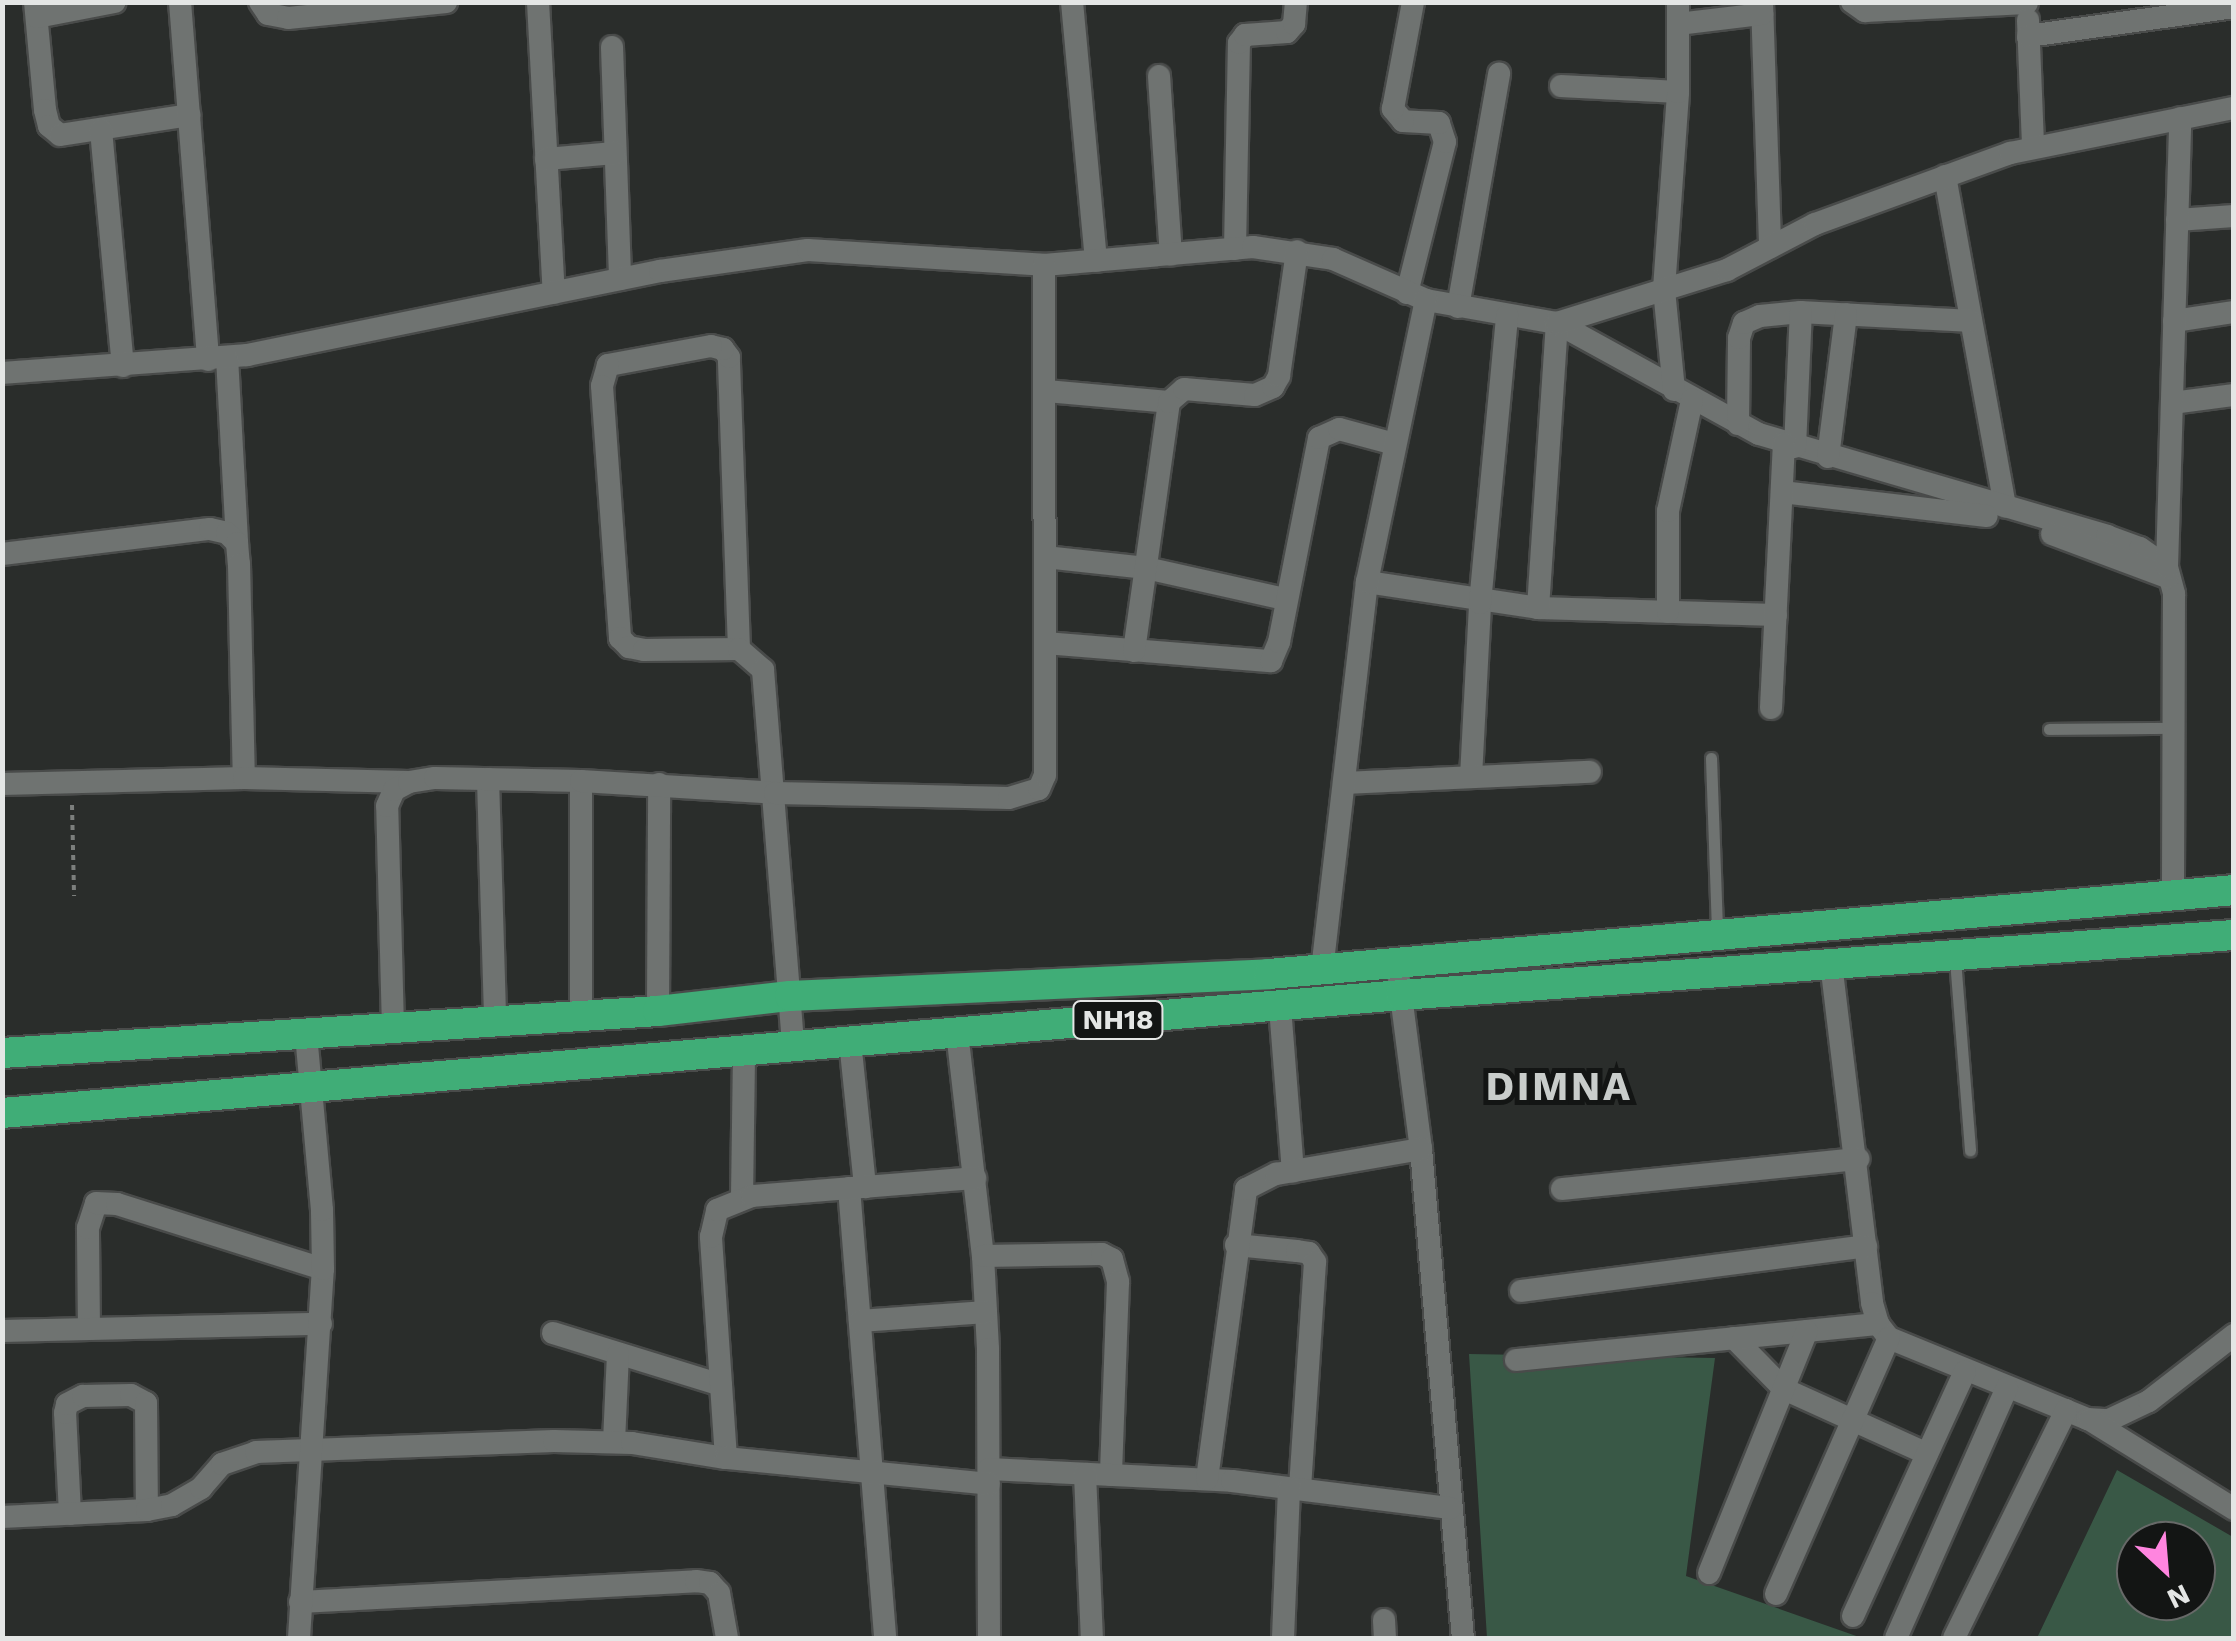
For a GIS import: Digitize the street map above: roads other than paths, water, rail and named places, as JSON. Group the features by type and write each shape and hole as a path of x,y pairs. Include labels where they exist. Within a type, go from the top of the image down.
{"highway":[{"name":"NH18","path":"2,1113 1280,1007 1399,980 1718,936 2234,890"},
{"name":"NH18","path":"2,1053 494,1022 790,996 1322,970 1399,980 1831,964 2233,936"}],"street":[{"path":"115,2 36,10 49,126 60,134 189,114"},
{"path":"180,2 236,543 244,778"},
{"path":"260,2 268,14 288,18 446,2"},
{"path":"538,2 554,293"},
{"path":"1072,2 1096,262"},
{"path":"1235,249 1239,43 1245,35 1287,32 1294,24 1296,2"},
{"path":"1322,970 1367,582 1396,444 1416,296 1445,142 1440,124 1403,121 1393,109 1413,2"},
{"path":"1852,2 1865,11 2027,3 2033,147"},
{"path":"2028,36 2234,6"},
{"path":"1668,612 1668,511 1683,395 1664,289 1678,92 1678,13 1762,8 1770,247"},
{"path":"612,47 620,279"},
{"path":"1458,307 1499,74"},
{"path":"1159,76 1171,254"},
{"path":"1561,86 1678,92"},
{"path":"1557,323 1727,270 1814,224 2033,147 2234,108"},
{"path":"2173,895 2168,573 2180,118"},
{"path":"101,130 123,366"},
{"path":"546,159 616,153"},
{"path":"1945,176 2005,507"},
{"path":"2177,220 2234,216"},
{"path":"2,373 218,359 620,279 734,258 808,250 1044,265 1235,249 1297,251 1333,260 1416,296 1557,323 1738,424 1790,445 2108,536 2140,548 2168,573"},
{"path":"1134,652 1169,402 1184,389 1255,395 1274,387 1279,376 1297,251"},
{"path":"2,784 244,778 409,782 488,779 1009,798 1039,789 1045,776 1044,265"},
{"path":"1738,424 1739,338 1744,323 1760,316 1801,312 1972,321"},
{"path":"1771,708 1782,492 1790,445 1801,312"},
{"path":"2174,321 2234,312"},
{"path":"1828,456 1846,314"},
{"path":"1471,777 1480,603 1507,315"},
{"path":"1538,608 1557,323"},
{"path":"738,648 729,357 723,349 711,346 608,365 602,386 620,638 629,648 644,650 738,648 763,670 793,1045"},
{"path":"1046,391 1169,402"},
{"path":"2172,402 2234,395"},
{"path":"1045,643 1271,661 1280,642 1285,599 1319,438 1339,429 1396,444"},
{"path":"1782,492 1996,518 2168,573"},
{"path":"2,554 210,529 227,532 236,543"},
{"path":"1045,557 1146,568 1285,599"},
{"path":"1367,582 1480,603 1538,608 1776,615"},
{"path":"1344,783 1590,772"},
{"path":"488,779 494,1022"},
{"path":"581,781 581,1014"},
{"path":"392,1028 387,806 394,790 409,782"},
{"path":"658,1010 659,784"},
{"path":"1776,1594 1852,1423 1884,1331 1866,1246 1831,964"},
{"path":"1399,980 1421,1149 1463,1638"},
{"path":"1280,1007 1292,1172"},
{"path":"957,1032 986,1312 989,1638"},
{"path":"300,1638 323,1269 322,1210 306,1035"},
{"path":"850,1041 860,1321 886,1638"},
{"path":"742,1198 744,1049"},
{"path":"1207,1480 1246,1189 1258,1180 1292,1172 1421,1149"},
{"path":"1562,1189 1858,1159"},
{"path":"726,1458 712,1224 718,1210 742,1198 975,1178"},
{"path":"89,1329 88,1228 96,1203 116,1204 323,1269"},
{"path":"1236,1245 1297,1250 1309,1253 1315,1262 1283,1638"},
{"path":"1521,1291 1866,1246"},
{"path":"983,1256 1102,1254 1112,1259 1118,1282 1111,1475"},
{"path":"860,1321 986,1312"},
{"path":"2,1331 321,1324"},
{"path":"1709,1573 1807,1331"},
{"path":"1516,1360 1807,1331 1884,1331 1965,1371 2076,1414 2234,1509"},
{"path":"552,1333 722,1385"},
{"path":"2076,1414 2109,1420 2149,1401 2234,1335"},
{"path":"1734,1338 1784,1389 1927,1454"},
{"path":"614,1442 618,1354"},
{"path":"1853,1616 1965,1371"},
{"path":"1896,1638 2007,1387"},
{"path":"70,1514 65,1413 66,1404 83,1396 132,1395 146,1403 147,1510"},
{"path":"1954,1638 2076,1414"},
{"path":"2,1517 147,1510 186,1498 222,1464 239,1456 614,1442 874,1474 1085,1474 1207,1480 1450,1508"},
{"path":"1085,1474 1092,1638"},
{"path":"300,1602 696,1580 710,1583 720,1593 727,1638"}],"lane":[{"path":"2049,729 2173,728"},
{"path":"1711,758 1718,936"},
{"path":"1955,955 1970,1150"}],"district":[{"name":"DIMNA","path":"1559,1087"}]}
